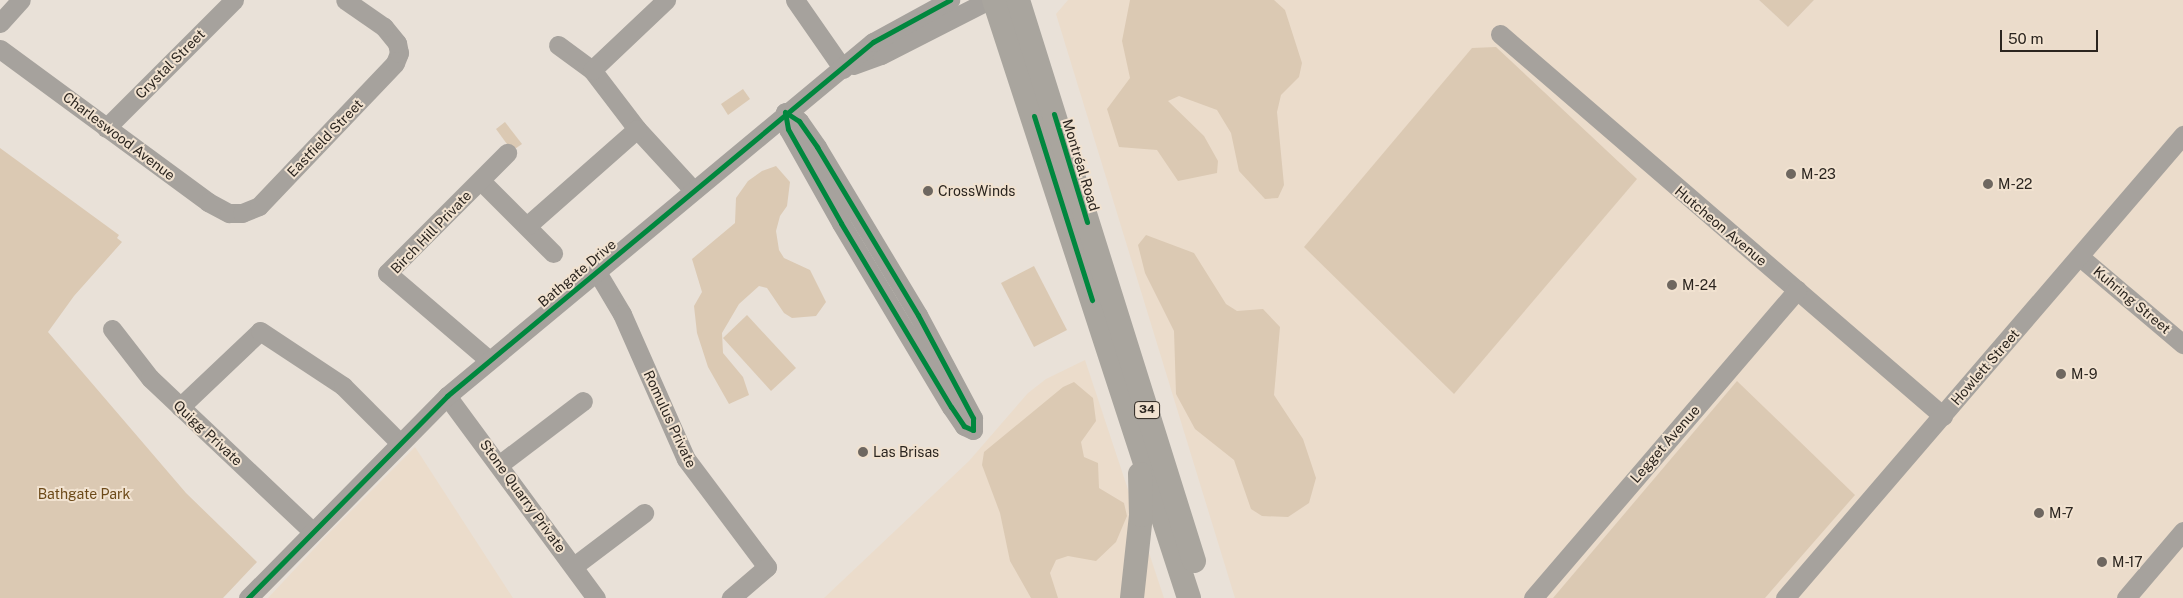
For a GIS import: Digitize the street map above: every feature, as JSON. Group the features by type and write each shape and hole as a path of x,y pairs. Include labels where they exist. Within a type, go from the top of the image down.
{"main road":[{"name":"34","path":"994,0 1189,598"},
{"name":"Montréal Road","path":"1018,0 1206,598"},
{"path":"1132,598 1141,514 1137,438"}],"street":[{"path":"0,23 20,0"},
{"name":"Crystal Street","path":"106,128 234,0"},
{"name":"Eastfield Street","path":"242,213 259,206 395,63 398,53 397,42 384,27 345,0"},
{"path":"592,70 666,0"},
{"path":"796,0 843,69"},
{"name":"Bathgate Drive","path":"248,598 399,442 447,396 489,360 597,272 785,112 843,69 873,42 950,0"},
{"name":"Bathgate Drive","path":"843,69 881,55 989,0"},
{"name":"Hutcheon Avenue","path":"1500,34 1943,416"},
{"path":"558,46 592,70 637,129 693,190"},
{"name":"Charleswood Avenue","path":"0,50 208,202 229,213 242,213"},
{"path":"785,112 799,121 817,147 918,315 973,418 973,430 964,426 951,407 822,191 788,128 785,112"},
{"path":"528,225 637,129"},
{"name":"Howlett Street","path":"1785,598 2183,135"},
{"name":"Birch Hill Private","path":"489,360 388,273 507,153"},
{"name":"Birch Hill Private","path":"481,181 528,225 553,253"},
{"name":"Kuhring Street","path":"2080,257 2183,344"},
{"name":"Romulus Private","path":"597,272 622,314 686,459 767,567 732,598"},
{"name":"Legget Avenue","path":"1533,598 1797,290"},
{"name":"Quigg Private","path":"112,329 150,378 312,531"},
{"path":"180,408 260,331 343,386 399,442"},
{"name":"Stone Quarry Private","path":"447,396 500,464 596,598"},
{"path":"500,464 583,401"},
{"path":"574,566 644,513"},
{"path":"2126,598 2183,531"}],"shaded area":[{"path":"1068,0 1759,0 1788,27 1814,0 2183,0 2183,598 1235,598 1056,14"},
{"path":"1085,360 1164,598 824,598 969,461 1028,393 1046,379"},
{"path":"415,447 513,598 268,598 326,536"}],"green space":[{"path":"1130,0 1274,0 1285,10 1302,63 1299,77 1281,95 1277,112 1284,185 1278,198 1265,199 1239,171 1231,133 1217,110 1179,96 1168,101 1204,136 1218,161 1217,173 1178,181 1157,150 1119,147 1107,109 1130,78 1122,41"},
{"path":"1759,0 1814,0 1788,27"},
{"path":"1496,47 1637,179 1454,394 1304,247 1472,48"},
{"path":"743,89 750,99 728,115 721,104"},
{"path":"505,122 522,144 512,151 496,129"},
{"name":"Bathgate Park","path":"0,148 119,235 117,238 122,242 74,296 48,332 186,493 257,562 223,598 0,598"},
{"path":"776,166 790,182 787,206 780,216 776,231 779,250 784,258 810,270 826,302 816,316 792,318 784,313 767,288 759,286 739,304 722,333 723,353 743,377 749,395 729,404 708,367 697,333 694,306 702,292 692,259 735,223 736,198 748,181 762,171"},
{"path":"1146,235 1194,253 1226,304 1237,311 1263,309 1280,327 1274,395 1303,439 1316,478 1309,503 1288,517 1262,516 1251,509 1234,460 1195,429 1176,394 1174,331 1145,273 1138,245"},
{"path":"1034,266 1067,330 1034,347 1001,283"},
{"path":"747,315 796,368 771,391 723,338"},
{"path":"1737,381 1855,495 1765,598 1553,598"},
{"path":"1074,382 1093,398 1096,421 1081,442 1084,457 1098,463 1099,488 1124,503 1127,516 1116,542 1096,561 1068,556 1056,560 1050,573 1058,598 1031,598 1010,561 1000,513 982,465 984,452 1063,387"}],"cycle path":[{"path":"248,598 447,396 873,42 950,0"},
{"path":"785,112 799,121 817,147 918,315 973,418 973,430 964,426 951,407 841,223 788,129 785,112"},
{"path":"1054,114 1087,222"},
{"path":"1034,116 1092,300"}],"place":[{"name":"M-23","path":"1791,174"},
{"name":"M-22","path":"1988,184"},
{"name":"CrossWinds","path":"928,191"},
{"name":"M-24","path":"1672,285"},
{"name":"M-9","path":"2061,374"},
{"name":"Las Brisas","path":"863,452"},
{"name":"M-7","path":"2039,513"},
{"name":"M-17","path":"2102,562"}]}
